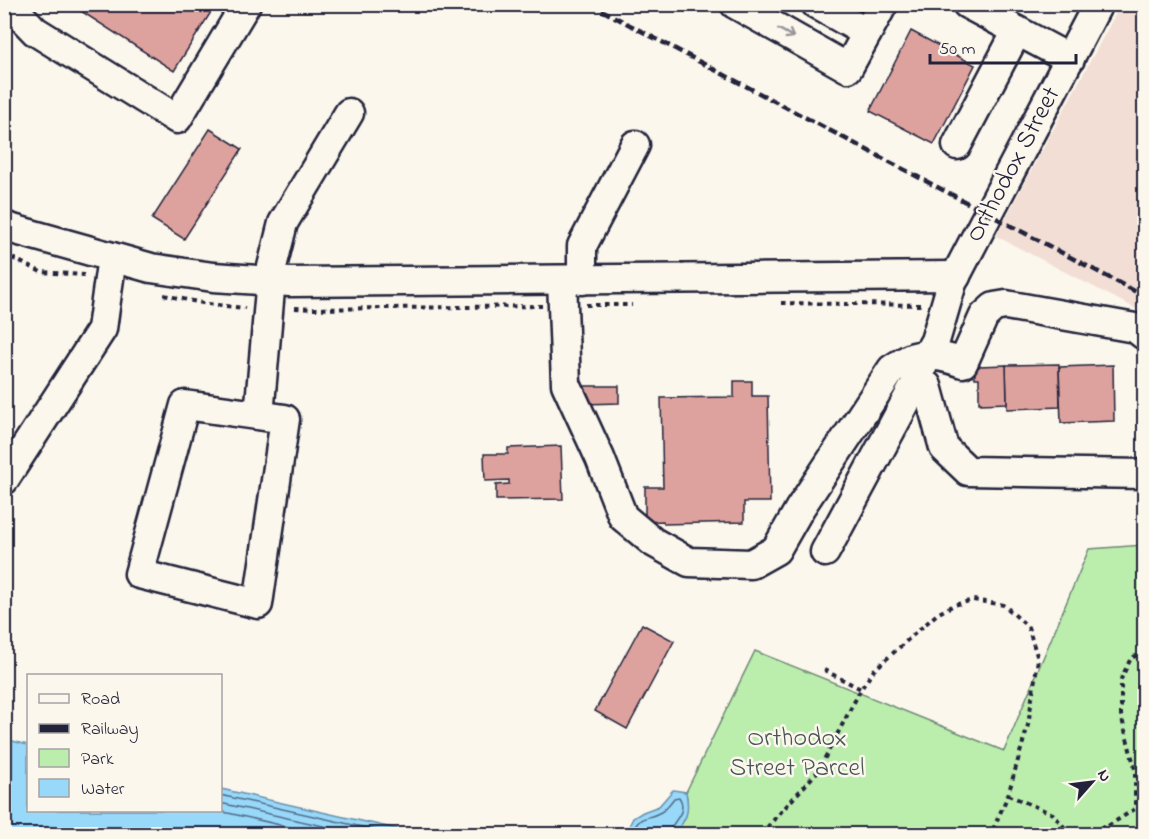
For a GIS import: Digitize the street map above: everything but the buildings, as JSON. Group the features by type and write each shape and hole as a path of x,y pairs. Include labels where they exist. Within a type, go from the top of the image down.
{"street":[{"path":"9,4 36,31 177,119 246,4"},
{"path":"735,4 848,68 883,4"},
{"path":"816,4 867,33"},
{"path":"967,4 1070,59"},
{"name":"Orthodox Street","path":"825,552 916,383 935,341 952,283 1098,4"},
{"path":"957,145 1017,30"},
{"path":"259,415 272,267 283,223 349,113"},
{"path":"634,145 582,246 572,280 566,384 600,458 623,517 653,542 689,562 751,564 776,549 800,508 892,369 915,357 948,358 963,363 984,316 994,307 1006,305 1135,328 1144,335"},
{"path":"4,226 151,268 203,276 290,282 956,276"},
{"path":"4,480 102,329 112,257"},
{"path":"916,383 927,386 944,448 968,471 1144,474"},
{"path":"185,405 259,415 285,419 258,604 140,574 185,405"}],"path":[{"path":"761,834 818,771 861,689 874,670 937,614 954,605 973,600 1004,605 1028,627 1038,659 1028,725 1008,795 991,834"},
{"path":"1008,795 1053,814 1071,834 1108,826 1135,809 1135,769 1121,716 1121,679 1131,658 1144,653"},
{"path":"824,670 861,689"}],"shaded area":[{"path":"1121,4 1144,5 1144,313 996,236"}],"green space":[{"name":"Orthodox Street Parcel","path":"1144,545 1144,834 673,834 686,815 686,792 755,651 1004,751 1089,549"}],"water":[{"path":"5,739 27,745 27,812 222,812 222,789 419,834 5,834"},
{"path":"673,790 686,792 688,805 682,824 673,834 625,834 633,818 659,806"}],"railway":[{"path":"590,4 1144,296"}]}
